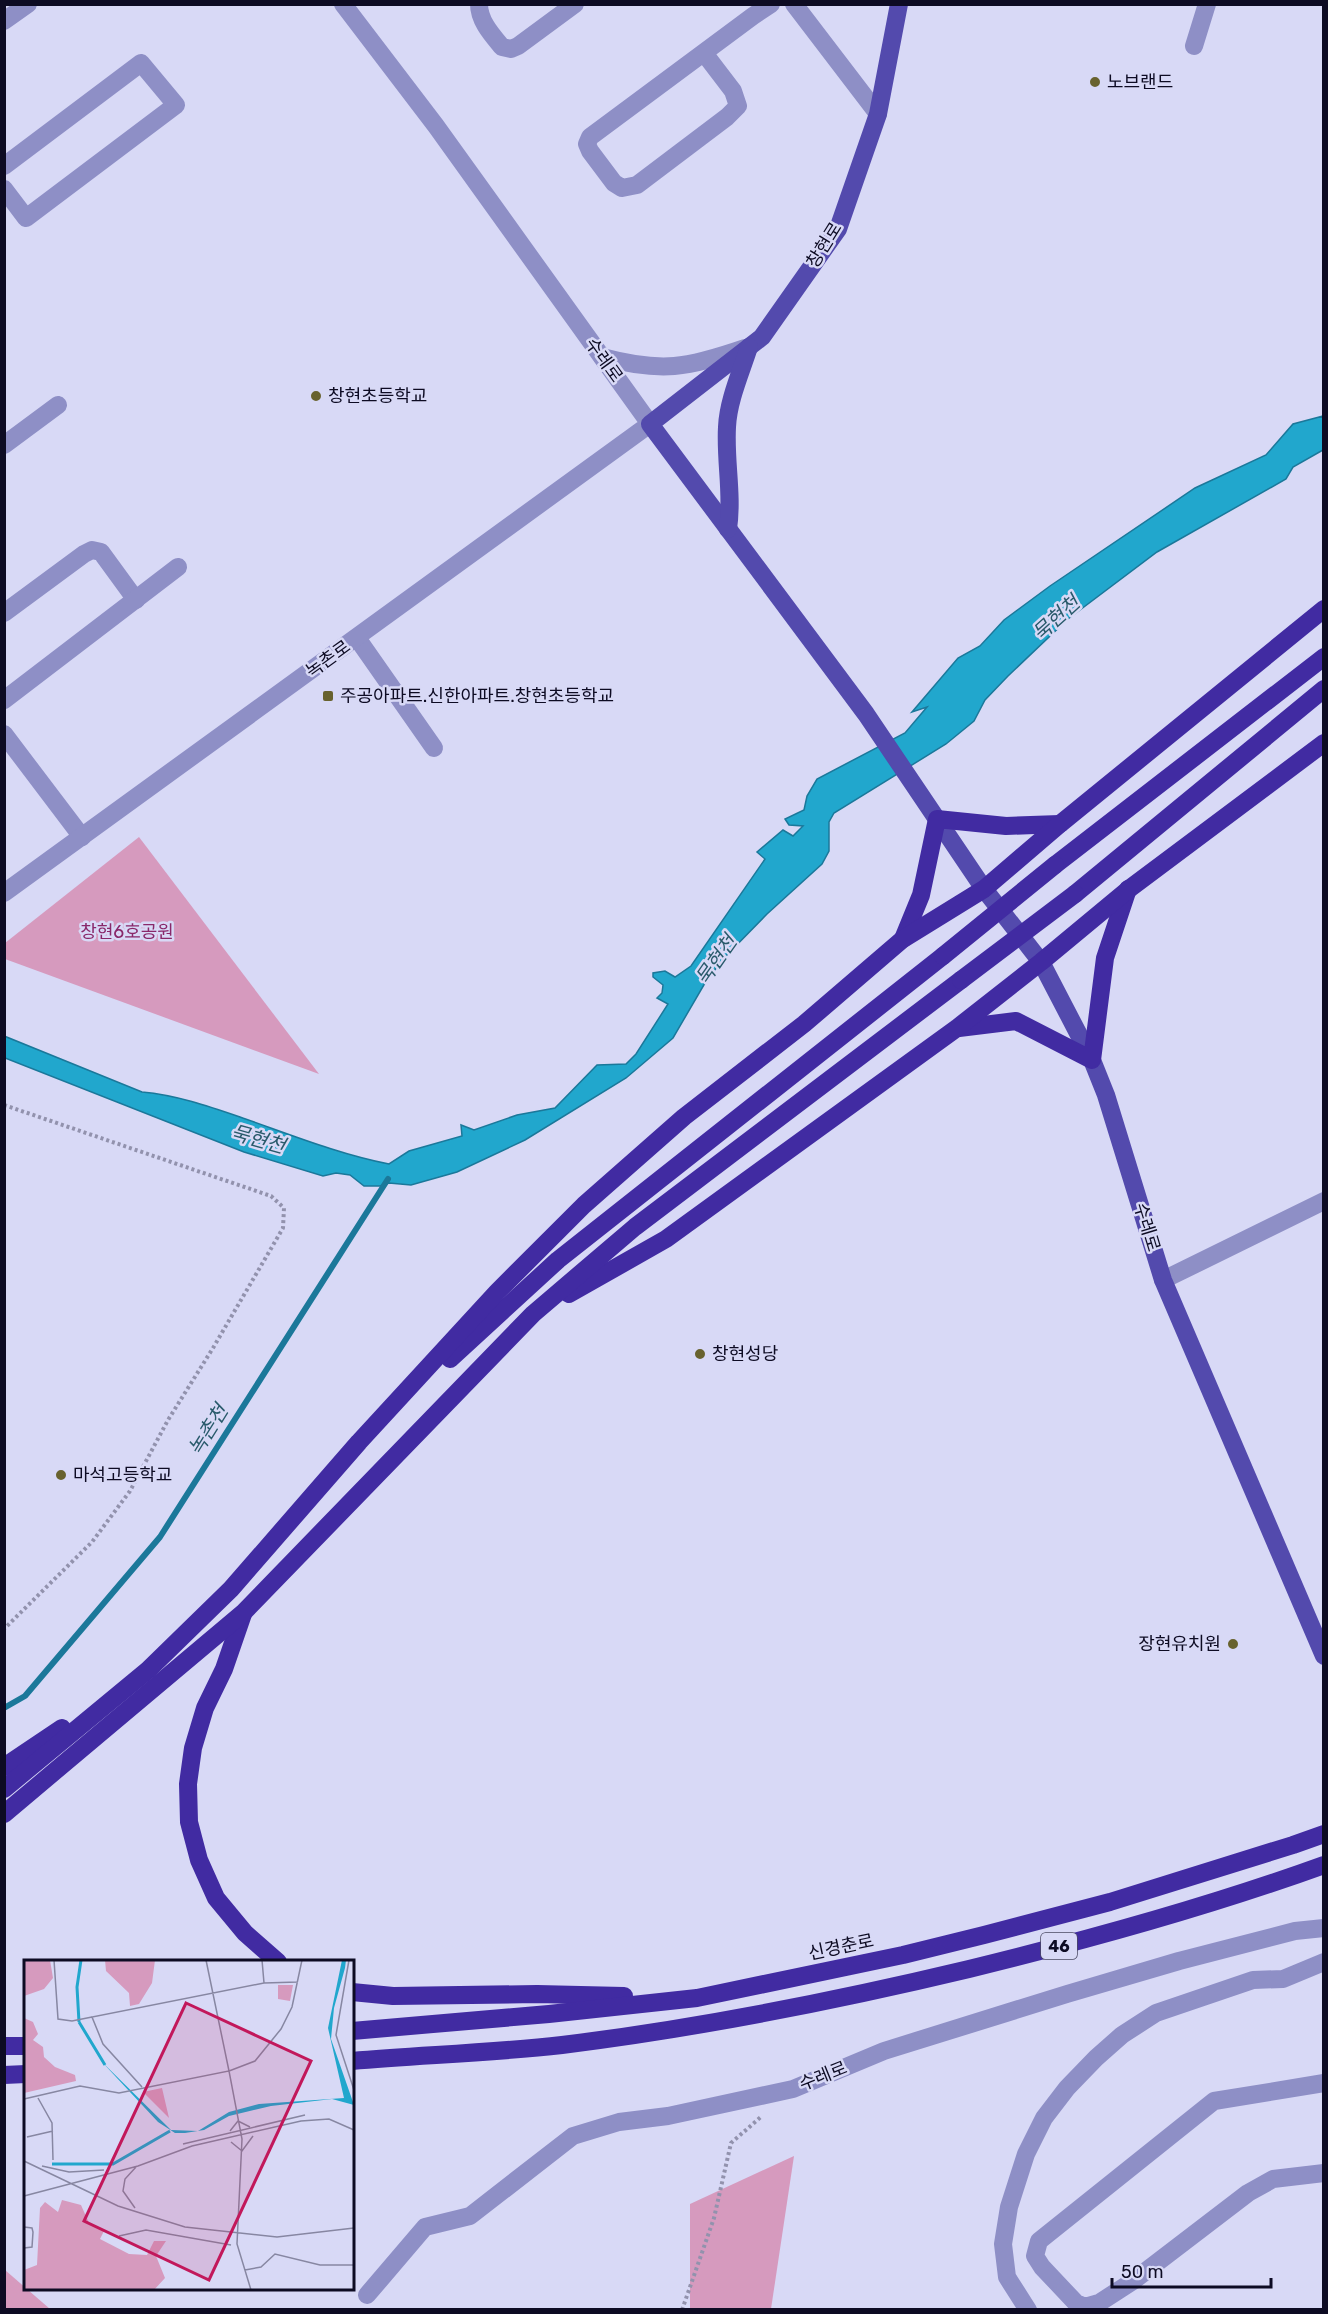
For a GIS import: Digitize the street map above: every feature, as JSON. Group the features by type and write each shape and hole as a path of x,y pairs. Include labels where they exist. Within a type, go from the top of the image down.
{"highway":[{"path":"4,1789 148,1670 231,1589 359,1442 497,1292 584,1205 684,1117 804,1024 903,939 984,889 1323,609"},
{"path":"359,1442 558,1260 1055,865 1323,657"},
{"path":"4,1814 243,1613 533,1314 635,1227 1075,894 1323,689"},
{"path":"533,1314 666,1239 957,1028 1129,889 1323,743"},
{"path":"903,939 921,895 937,819 1006,826 1060,824"},
{"path":"957,1028 1016,1021 1092,1060 1105,958 1129,889"},
{"path":"243,1613 224,1668 205,1708 193,1748 188,1784 189,1822 199,1860 216,1898 245,1933 276,1960"},
{"path":"4,1767 148,1670"},
{"name":"신경춘로","path":"354,2031 698,1998 903,1955 1110,1902 1293,1845 1323,1833"},
{"name":"46","path":"354,2061 560,2045 687,2027 812,2004 952,1973 1116,1931 1323,1865"},
{"path":"354,1992 393,1996 537,1994 698,1998"},
{"path":"4,2046 24,2046"},
{"path":"4,2074 24,2074"}],"main road":[{"name":"창현로","path":"650,424 762,337 838,229 878,114 899,4"},
{"path":"728,529 731,505 727,425 749,347"},
{"name":"수레로","path":"650,424 866,714 984,889 1041,962 1092,1060 1106,1095 1163,1280 1323,1656"}],"street":[{"path":"4,21 28,4"},
{"name":"수레로","path":"343,4 436,126 650,424"},
{"path":"479,4 479,13 486,27 502,47 511,49 575,4"},
{"path":"704,53 733,91 738,106 727,117 637,185 622,188 614,183 590,151 587,144 590,137 704,53 771,4"},
{"path":"1194,46 1207,4"},
{"path":"802,7 878,114"},
{"path":"4,166 141,63 176,105 26,218 4,189"},
{"path":"602,357 636,366 662,368 710,361 749,347"},
{"path":"4,445 58,405"},
{"name":"녹촌로","path":"4,893 650,424"},
{"path":"4,613 92,550 100,552 136,600"},
{"path":"4,700 178,567"},
{"path":"357,638 434,748"},
{"path":"4,734 82,837"},
{"path":"1163,1280 1323,1201"},
{"name":"수레로","path":"367,2295 425,2227 470,2216 573,2136 619,2122 668,2116 794,2088 884,2051 1067,1994 1179,1961 1295,1931 1323,1928"},
{"path":"1028,2310 1007,2277 1003,2244 1009,2207 1026,2154 1044,2118 1067,2088 1122,2035 1156,2013 1253,1980 1282,1979 1323,1962"},
{"path":"1323,2083 1214,2102 1039,2241 1035,2256 1042,2267 1076,2303 1085,2307 1099,2303 1133,2281 1248,2193 1273,2179 1323,2173"}],"path":[{"path":"4,1105 271,1196 284,1208 283,1228 168,1420 130,1491 92,1542 4,1629"},
{"path":"682,2310 714,2218 731,2143 767,2112"}],"green space":[{"name":"창현6호공원","path":"139,837 319,1074 5,959 5,943"},
{"path":"794,2156 771,2309 690,2309 690,2204"},
{"path":"5,2270 24,2286 24,2290 28,2290 50,2309 5,2309"}],"water":[{"name":"묵현천","path":"1323,416 1323,450 1293,467 1286,479 1157,552 1068,619 985,700 974,721 946,744 834,813 829,822 829,851 822,864 767,914 723,959 705,983 673,1038 626,1078 525,1140 457,1172 411,1185 389,1183 380,1186 364,1186 350,1175 336,1173 323,1176 244,1152 5,1058 4,1036 142,1092 192,1102 332,1149 389,1164 409,1151 462,1136 461,1125 474,1130 517,1115 555,1108 597,1065 626,1064 636,1054 668,1004 657,998 662,993 663,985 653,977 653,973 665,971 675,977 691,966 765,859 757,852 783,830 793,836 803,826 789,825 785,819 804,810 807,796 817,779 905,733 927,707 912,712 958,658 980,646 1004,620 1050,586 1195,488 1266,455 1293,424"}],"waterway":[{"name":"녹촌천","path":"4,1708 25,1696 160,1537 388,1179"}],"place":[{"name":"노브랜드","path":"1095,82"},
{"name":"창현초등학교","path":"316,396"},
{"name":"주공아파트.신한아파트.창현초등학교","path":"328,696"},
{"name":"창현성당","path":"700,1354"},
{"name":"마석고등학교","path":"61,1475"},
{"name":"장현유치원","path":"1233,1644"}]}
